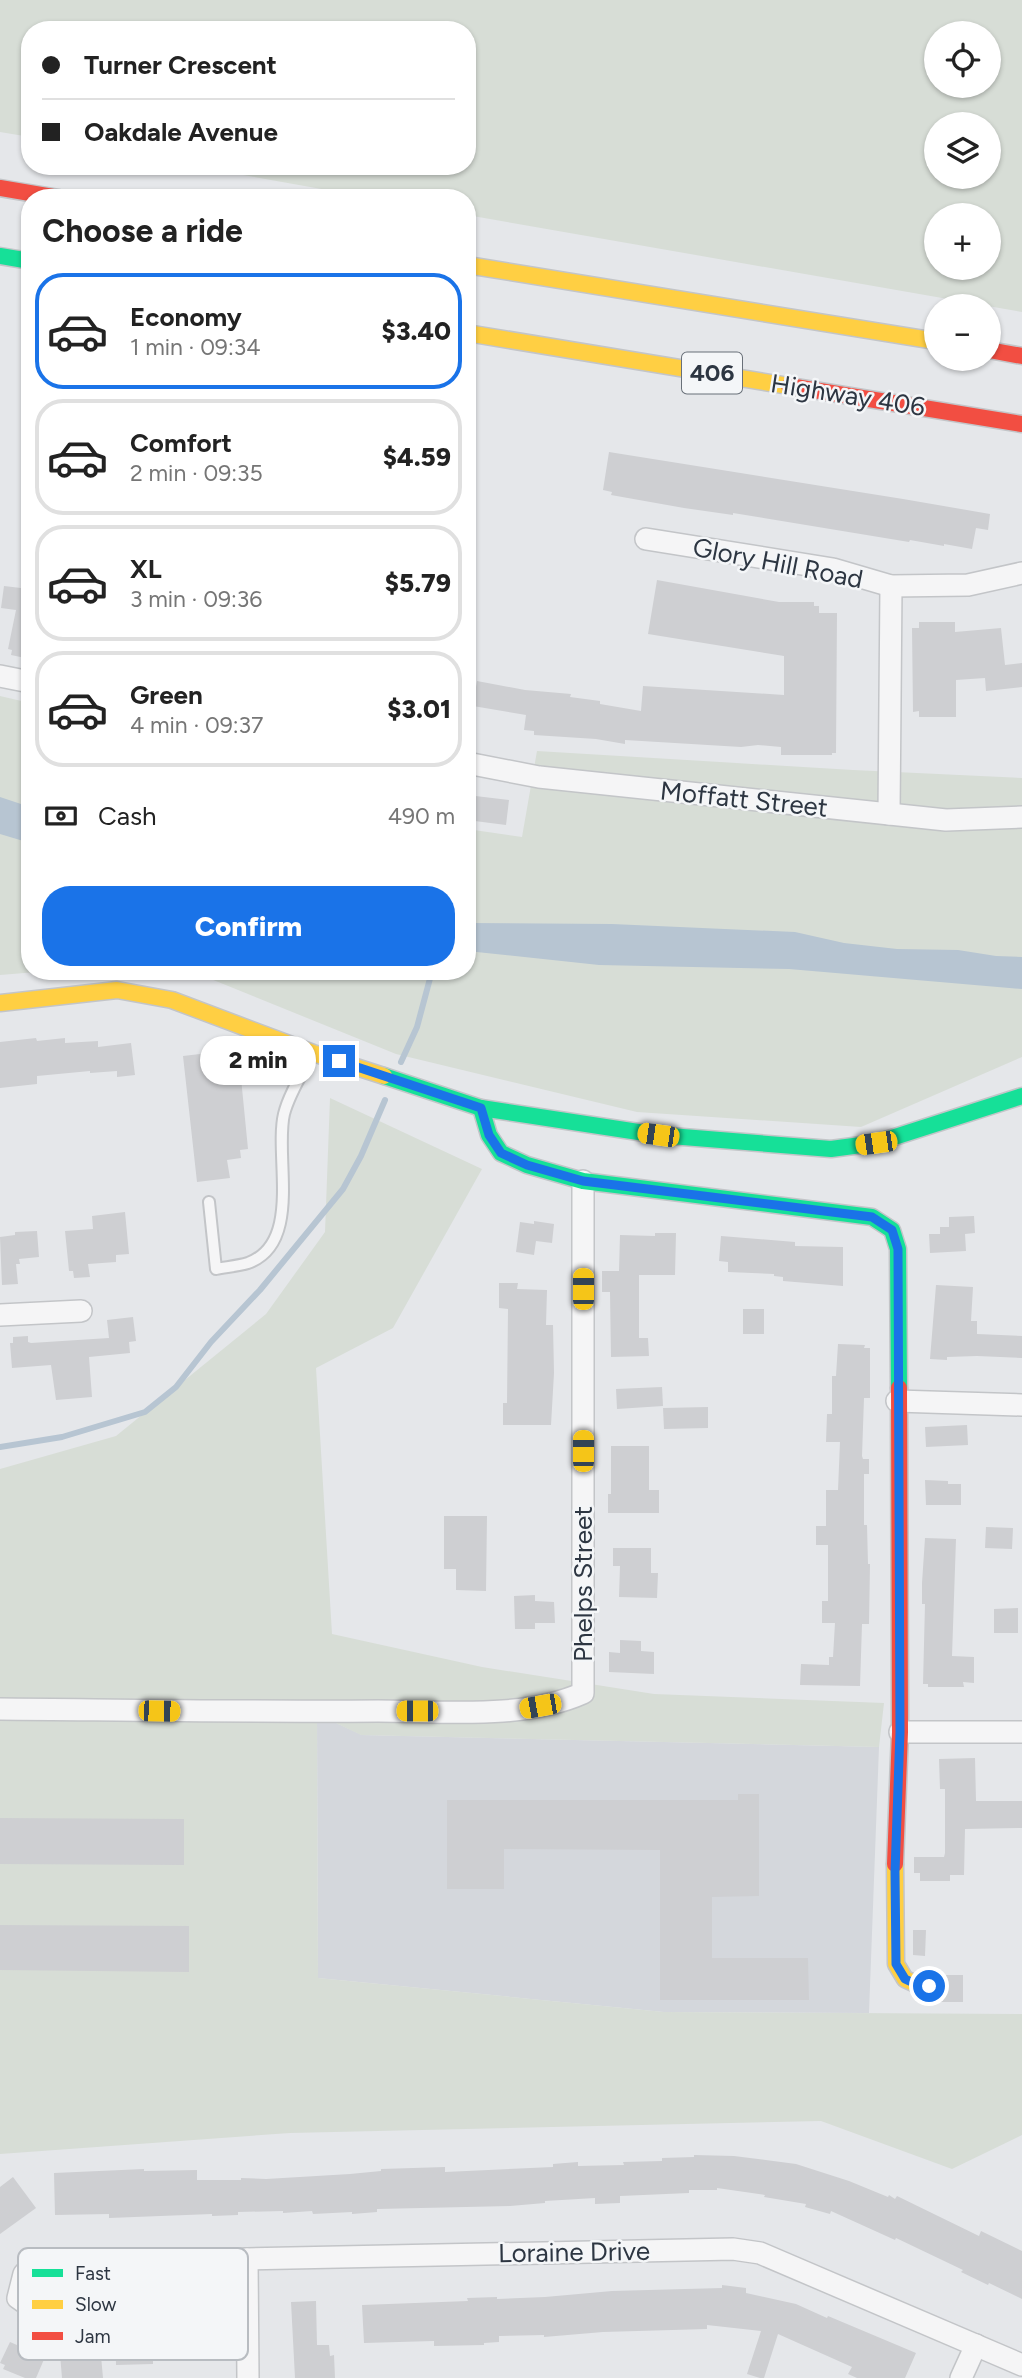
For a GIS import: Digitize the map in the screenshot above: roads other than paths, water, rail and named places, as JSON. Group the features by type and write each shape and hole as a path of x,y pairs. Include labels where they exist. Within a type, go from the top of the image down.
{"main road":[{"path":"0,188 21,192"},
{"path":"0,256 21,260"},
{"path":"476,266 924,339"},
{"name":"Highway 406","path":"476,334 1022,424"},
{"path":"1001,352 1022,355"},
{"path":"0,1003 117,990 172,1000 313,1053 481,1108 658,1135 831,1149 876,1143 1022,1096"},
{"path":"481,1108 489,1135 501,1153 527,1165 583,1181 872,1217 892,1230 898,1249 900,1732 895,1872 896,1964 905,1979 918,1985 929,1986"}],"street":[{"name":"Glory Hill Road","path":"646,539 833,569 891,586 889,814"},
{"path":"891,586 968,585 1022,573"},
{"path":"0,676 21,680"},
{"name":"Moffatt Street","path":"476,765 538,777 946,820 1022,817"},
{"name":"Phelps Street","path":"0,1709 265,1712 518,1710 563,1702 583,1693 583,1181"},
{"path":"0,1315 81,1311"},
{"path":"897,1401 1022,1405"},
{"path":"900,1732 1022,1731"},
{"name":"Loraine Drive","path":"248,2259 733,2249 760,2253 1022,2365"},
{"path":"961,2378 976,2345"},
{"path":"248,2360 248,2378"}],"lane":[{"path":"209,1202 216,1269 250,1262 274,1241 281,1218 283,1115 313,1053"}],"water":[{"path":"0,797 21,804 21,840 0,834"},
{"path":"476,923 612,924 795,932 844,943 897,949 958,950 1022,957 1022,989 789,969 599,965 476,952"}],"waterway":[{"path":"401,1062 417,1027 430,980"},
{"path":"0,1447 62,1437 145,1412 176,1387 211,1342 260,1290 343,1189 361,1156 385,1100"}]}
